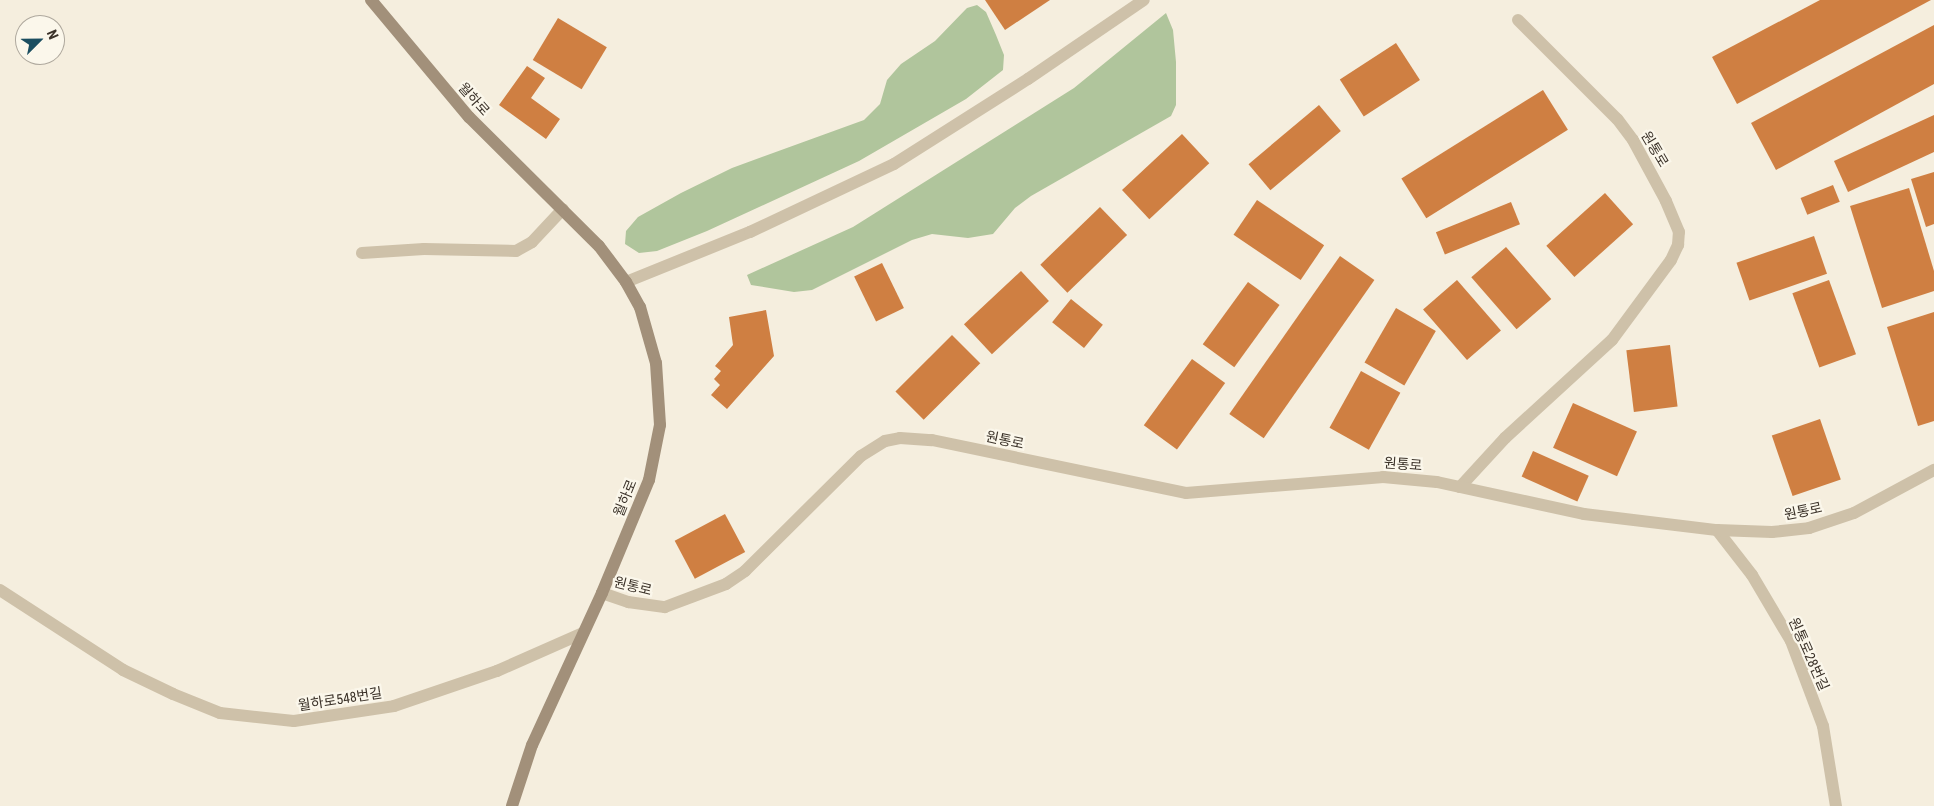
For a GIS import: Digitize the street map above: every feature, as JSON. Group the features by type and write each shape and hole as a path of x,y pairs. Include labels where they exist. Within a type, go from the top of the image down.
{"street":[{"name":"월하로","path":"371,0 469,117 599,246 626,282 640,307 652,348 660,398 660,425 648,480 602,593 532,745 512,806"},
{"path":"626,282 750,232 894,164 1028,79 1144,0"},
{"name":"원통로","path":"1460,487 1519,424 1612,340 1678,245 1679,232 1666,201 1633,140 1612,113 1518,20"},
{"path":"362,253 424,249 516,251 532,242 563,209"},
{"name":"원통로","path":"602,593 635,604 665,607 726,584 759,558 861,456 885,442 900,438 932,440 1186,493 1384,477 1460,487 1584,514 1717,530 1772,532 1809,528 1854,513 1934,470"},
{"name":"원통로28번길","path":"1717,530 1752,575 1794,649 1823,726 1836,806"},
{"name":"월하로548번길","path":"0,590 123,670 173,694 220,712 270,720 294,721 339,717 394,706 497,671 583,633"}],"green space":[{"path":"977,5 986,12 1004,55 1003,70 966,99 859,161 707,231 657,251 639,253 625,244 626,231 638,217 681,193 732,168 864,120 880,104 887,80 901,64 935,41 967,8"},
{"path":"1166,13 1173,30 1176,62 1176,105 1171,116 1031,196 1015,208 993,234 968,238 932,234 912,240 812,290 794,292 751,285 747,275 853,227 1074,88"}],"building":[{"path":"985,0 1050,0 1005,30"},
{"path":"1820,0 1931,0 1737,104 1712,57"},
{"path":"558,18 607,47 582,89 533,60"},
{"path":"1934,25 1934,84 1776,170 1751,123"},
{"path":"1396,43 1420,80 1364,116 1340,79"},
{"path":"527,66 545,78 531,98 560,119 546,139 499,105"},
{"path":"1543,90 1568,130 1426,218 1401,178"},
{"path":"1319,105 1341,131 1270,190 1249,164"},
{"path":"1934,115 1934,152 1848,192 1834,161"},
{"path":"1182,134 1209,163 1149,219 1122,190"},
{"path":"1934,172 1934,224 1926,227 1911,179"},
{"path":"1833,185 1840,202 1807,215 1801,198"},
{"path":"1909,188 1934,271 1934,291 1882,308 1850,206"},
{"path":"1605,193 1633,224 1574,277 1546,246"},
{"path":"1257,200 1324,245 1301,280 1234,235"},
{"path":"1511,202 1520,224 1445,255 1436,232"},
{"path":"1100,207 1127,235 1067,293 1040,265"},
{"path":"1814,236 1827,274 1749,301 1736,263"},
{"path":"1506,247 1551,299 1517,329 1471,277"},
{"path":"1340,256 1374,280 1264,438 1229,414"},
{"path":"882,263 904,308 876,322 854,277"},
{"path":"1021,271 1049,301 992,354 964,324"},
{"path":"1457,280 1501,331 1467,360 1423,310"},
{"path":"1829,280 1856,354 1819,368 1792,293"},
{"path":"1248,282 1280,305 1234,367 1203,344"},
{"path":"1071,299 1103,325 1084,348 1052,322"},
{"path":"1396,308 1436,331 1404,386 1364,363"},
{"path":"766,310 774,356 727,409 711,395 720,385 714,379 721,371 715,366 733,345 729,317"},
{"path":"1934,312 1934,421 1918,426 1887,327"},
{"path":"952,335 980,363 924,420 895,392"},
{"path":"1670,345 1678,407 1634,412 1626,350"},
{"path":"1192,359 1225,383 1177,449 1144,425"},
{"path":"1361,371 1400,393 1369,450 1329,428"},
{"path":"1573,403 1637,431 1617,476 1553,448"},
{"path":"1820,419 1841,480 1793,496 1772,436"},
{"path":"1533,451 1589,476 1577,501 1522,477"},
{"path":"725,514 745,552 695,579 675,541"}]}
